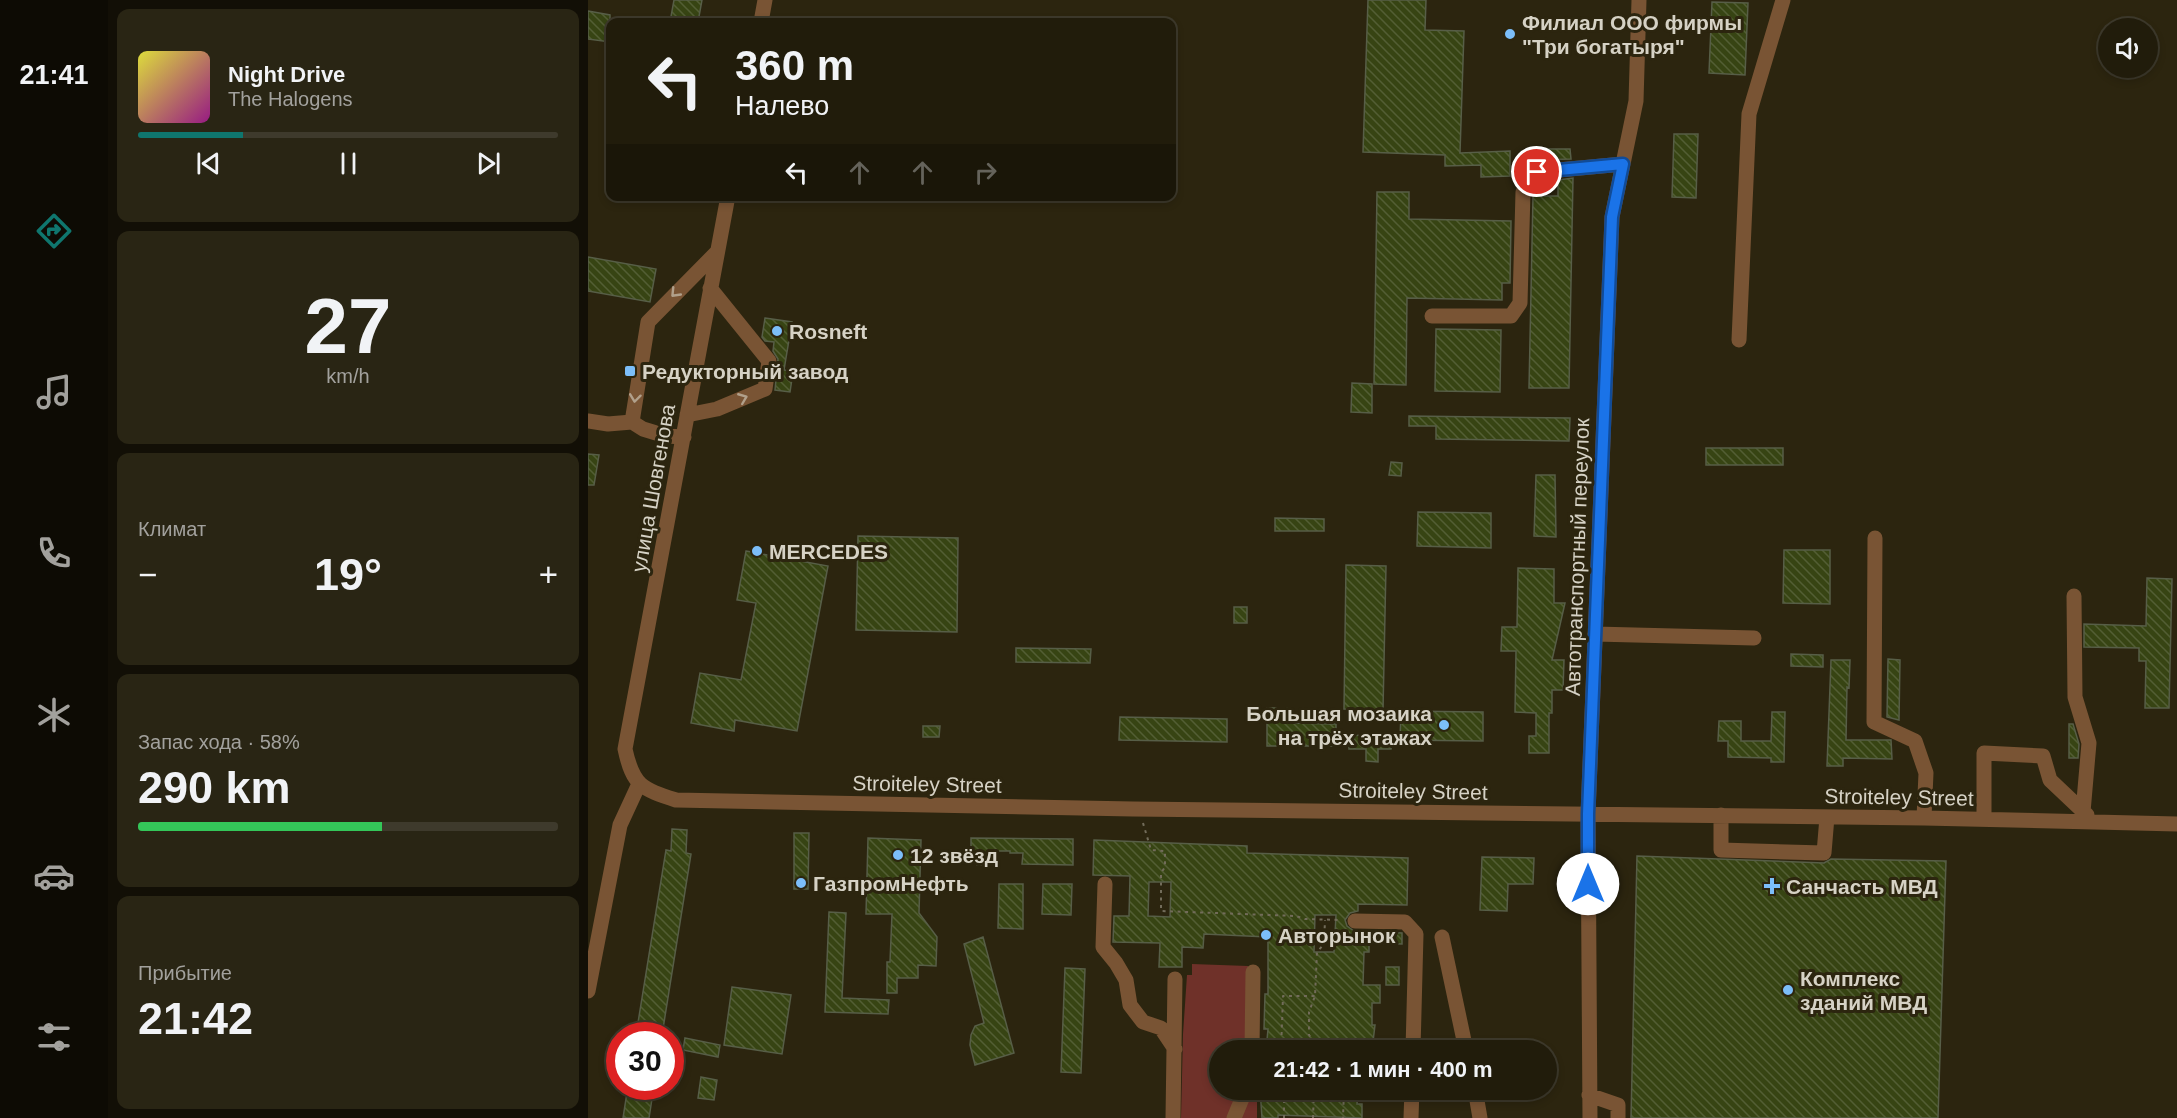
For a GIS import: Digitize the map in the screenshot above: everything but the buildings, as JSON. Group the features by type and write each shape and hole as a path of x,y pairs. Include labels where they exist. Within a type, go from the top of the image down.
{"street":[{"path":"762,18 765,0"},
{"name":"Автотранспортный переулок","path":"1590,1118 1588,814 1612,217 1636,101 1640,0"},
{"path":"1738,340 1749,114 1783,0"},
{"path":"1431,316 1511,316 1521,303 1523,192 1537,172 1623,164"},
{"name":"улица Шовгенова","path":"645,788 630,771 625,749 727,201"},
{"path":"632,422 648,322 717,252"},
{"path":"687,415 717,409 765,389 769,362 710,288"},
{"path":"588,421 608,424 632,422 644,429 666,436 684,437"},
{"path":"1875,538 1874,722 1915,741 1926,773 1924,818"},
{"path":"2074,596 2075,697 2090,743 2088,817"},
{"path":"1595,634 1754,638"},
{"path":"1984,819 1984,753 2043,756 2050,780 2088,817"},
{"path":"588,991 593,932 620,825 645,788"},
{"name":"Stroiteley Street","path":"645,788 676,800 1133,809 1984,819 2088,817 2177,824"},
{"path":"1721,816 1721,850 1824,853 1827,817"},
{"path":"1105,884 1103,948 1116,963 1126,980 1130,1005 1143,1022 1161,1028 1174,1049"},
{"path":"1355,921 1405,922 1416,934 1413,1040"},
{"path":"1442,937 1464,1040"},
{"path":"1252,1040 1253,972"},
{"path":"1173,1118 1175,979"},
{"path":"1589,1095 1618,1105 1618,1118"},
{"path":"1234,1118 1241,1100"},
{"path":"1411,1118 1412,1100"},
{"path":"1477,1100 1480,1118"}],"path":[{"path":"1133,809 1143,821 1151,850 1165,851 1165,867 1161,873 1161,911 1296,916 1305,919 1355,921"},
{"path":"1313,1040 1309,1035 1309,1012 1315,996 1317,952 1324,944 1324,920"},
{"path":"1281,1040 1283,996 1315,996"},
{"path":"1284,1100 1284,1118"},
{"path":"1313,1118 1314,1100"},
{"path":"1343,1118 1344,1100"}],"shaded area":[{"path":"1192,964 1248,966 1248,1040 1209,1040 1209,1100 1257,1100 1257,1118 1181,1118 1187,975 1192,975"}],"place":[{"name":"Филиал ООО фирмы \"Три богатыря\"","path":"1510,34"},
{"name":"Rosneft","path":"777,331"},
{"name":"Редукторный завод","path":"630,371"},
{"name":"MERCEDES","path":"757,551"},
{"name":"Большая мозаика на трёх этажах","path":"1444,725"},
{"name":"12 звёзд","path":"898,855"},
{"name":"ГазпромНефть","path":"801,883"},
{"name":"Санчасть МВД","path":"1772,886"},
{"name":"Авторынок","path":"1266,935"},
{"name":"Комплекс зданий МВД","path":"1788,990"}],"route":[{"path":"1537,172 1623,164 1612,217 1588,814 1588,884"}]}
